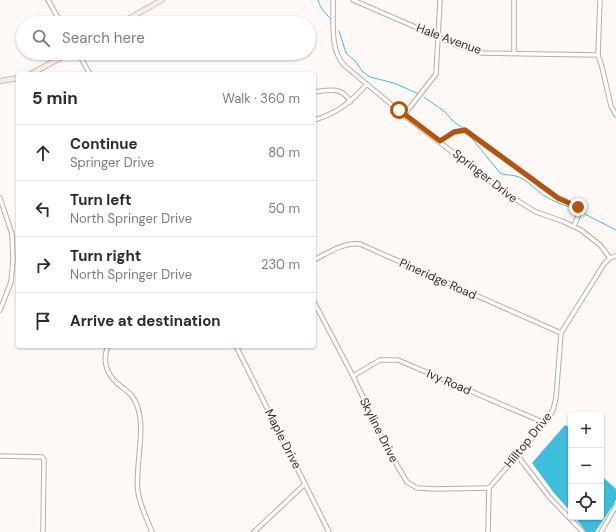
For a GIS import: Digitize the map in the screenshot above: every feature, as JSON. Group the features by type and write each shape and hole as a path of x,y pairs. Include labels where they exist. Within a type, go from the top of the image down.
{"street":[{"path":"48,0 57,16"},
{"path":"133,16 162,0"},
{"name":"Springer Drive","path":"333,0 337,55 345,66 404,114 522,205 536,212 574,226 593,238 608,253 610,258"},
{"name":"Hale Avenue","path":"353,0 459,46 482,52 598,55"},
{"path":"404,114 436,74 440,0"},
{"path":"514,0 514,53"},
{"path":"600,0 598,55 611,106 616,115"},
{"path":"35,72 56,60"},
{"path":"82,60 89,72"},
{"path":"0,81 16,78"},
{"path":"316,119 324,117 350,102 367,84"},
{"path":"316,92 332,90 340,92 347,96 350,102"},
{"path":"440,141 454,132 465,130 558,198 578,207 580,211 574,226"},
{"path":"0,198 12,234 13,259 11,282 0,310"},
{"name":"Pineridge Road","path":"316,259 345,245 352,243 360,244 561,333"},
{"path":"610,258 616,256"},
{"name":"Hilltop Drive","path":"489,488 545,423 553,410 556,398 561,333 595,277 610,258"},
{"name":"Skyline Drive","path":"316,306 353,376 388,450 406,482 417,488 489,488"},
{"path":"107,348 105,365 113,379 131,395 140,411 138,492 152,532"},
{"name":"Maple Drive","path":"237,348 329,532"},
{"name":"Ivy Road","path":"353,376 380,360 398,360 545,423"},
{"path":"517,455 550,498 583,532"},
{"path":"0,456 42,457 44,460 43,532"},
{"path":"254,532 305,484"},
{"path":"488,532 489,488"},
{"path":"601,532 616,506"}],"water":[{"path":"565,425 568,426 568,509 554,493 532,463"},
{"path":"604,478 616,489 616,499 604,519"},
{"path":"577,520 603,520 595,532 586,532"}],"waterway":[{"path":"318,0 321,8 331,19"},
{"path":"339,31 346,53 356,62 362,71 370,77 394,83 419,94"},
{"path":"424,97 445,112 453,121 464,129"},
{"path":"470,136 500,173 521,178 547,197 560,204 578,210"},
{"path":"581,212 616,230"}],"route":[{"path":"399,110 440,141 454,132 465,130 558,198 578,207"}]}
